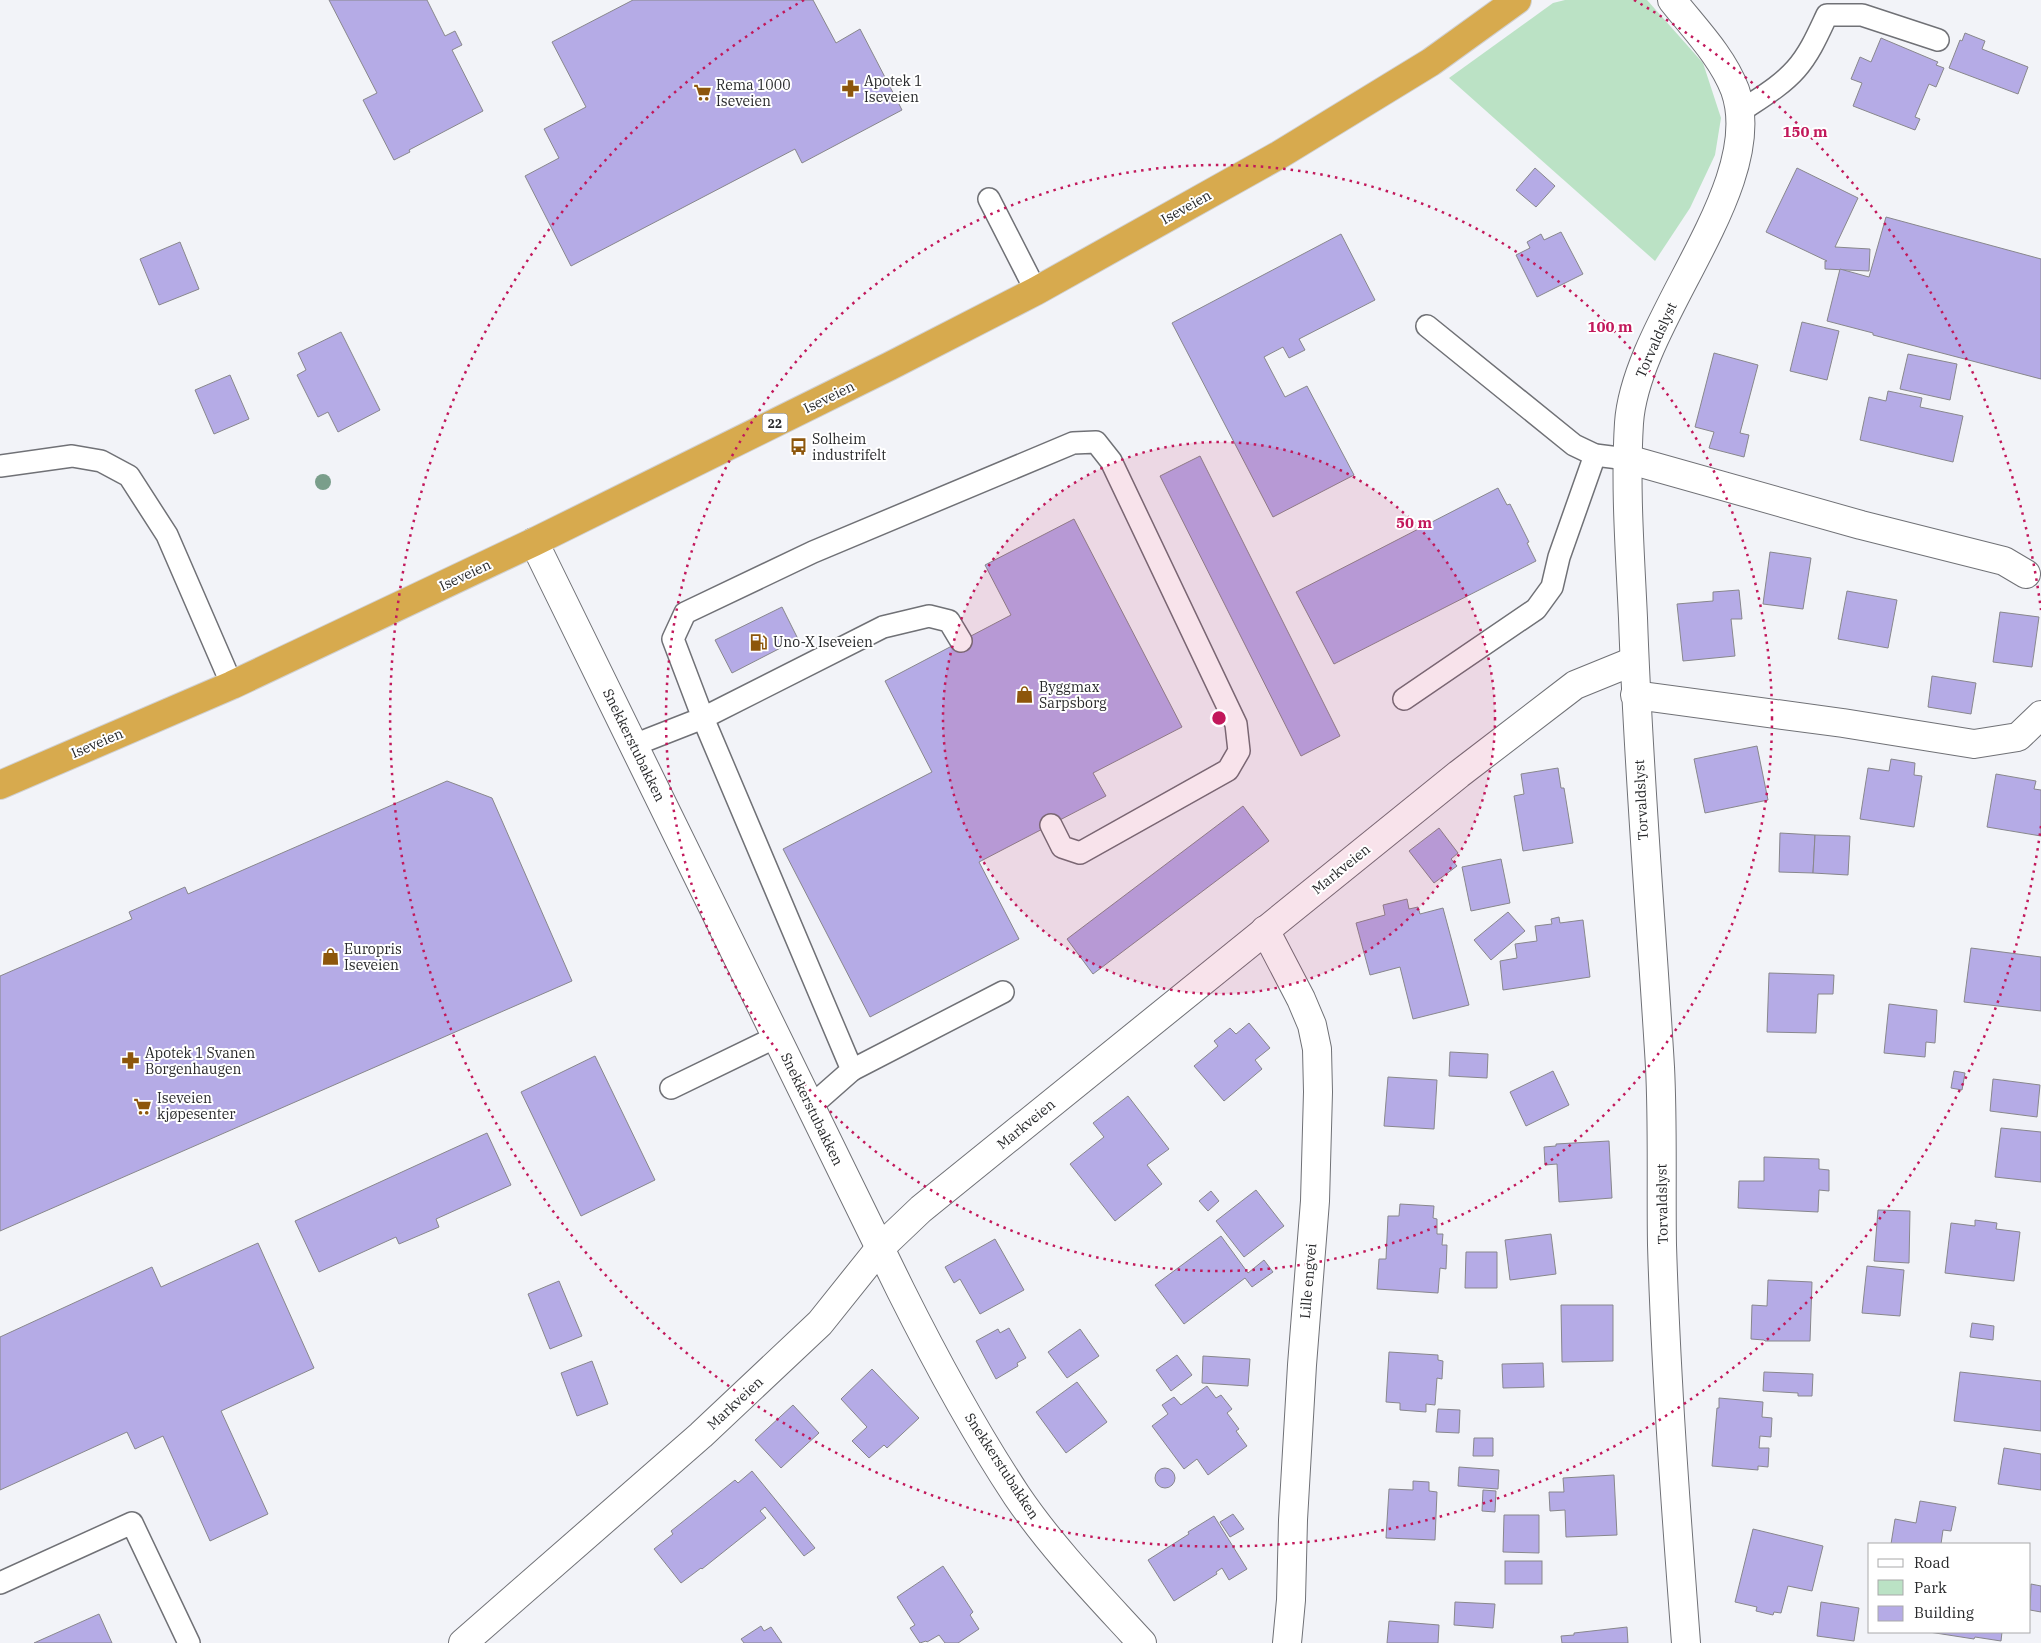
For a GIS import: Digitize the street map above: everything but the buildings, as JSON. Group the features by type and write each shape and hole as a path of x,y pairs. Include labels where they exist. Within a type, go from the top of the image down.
{"highway":[{"name":"Iseveien","path":"0,785 232,684 534,542 890,366 1036,291 1279,155 1431,62 1517,0"}],"street":[{"name":"Torvaldslyst","path":"1672,0 1724,66 1734,88 1741,111 1742,134 1721,204 1668,309 1638,378 1630,413 1627,459 1635,695 1660,1068 1663,1262 1672,1458 1686,1643"},
{"path":"1627,459 1861,525 2004,561 2026,574"},
{"name":"Snekkerstubakken","path":"534,542 810,1107 940,1366 1018,1496 1075,1569 1142,1643"},
{"name":"Markveien","path":"463,1643 701,1435 820,1323 880,1248 920,1209 1459,774 1575,685 1634,660"},
{"path":"1635,695 1843,723 1974,744 2018,737 2041,715"},
{"name":"Lille engvei","path":"1265,930 1301,999 1312,1025 1317,1049 1318,1092 1315,1201 1300,1404 1293,1520 1291,1600 1287,1643"}],"lane":[{"path":"1741,111 1776,88 1796,69 1811,47 1827,15 1862,15 1938,40"},
{"path":"989,199 1036,291"},
{"path":"1426,326 1574,446 1595,455 1627,459"},
{"path":"852,1070 703,718 673,639 685,613 813,552 1072,443 1096,442 1111,461 1236,724 1239,751 1228,770 1080,853 1062,847 1051,825"},
{"path":"1404,699 1536,609 1552,587 1559,557 1595,455"},
{"path":"0,466 72,456 101,461 129,476 167,535 232,684"},
{"path":"634,745 703,718 882,627 929,616 950,621 961,641"},
{"path":"810,1107 852,1070 1003,992"},
{"path":"671,1088 776,1037"},
{"path":"0,1583 132,1523 189,1643"}],"green space":[{"path":"1565,0 1647,0 1703,63 1721,118 1715,155 1690,208 1655,261 1449,78 1553,3"}],"place":[{"name":"Apotek 1 Iseveien","path":"850,89"},
{"name":"Rema 1000 Iseveien","path":"702,93"},
{"name":"Solheim industrifelt","path":"798,447"},
{"name":"Uno-X Iseveien","path":"759,642"},
{"name":"Byggmax Sarpsborg","path":"1025,695"},
{"name":"Europris Iseveien","path":"330,957"},
{"name":"Apotek 1 Svanen Borgenhaugen","path":"131,1061"},
{"name":"Iseveien kjøpesenter","path":"143,1106"}]}
